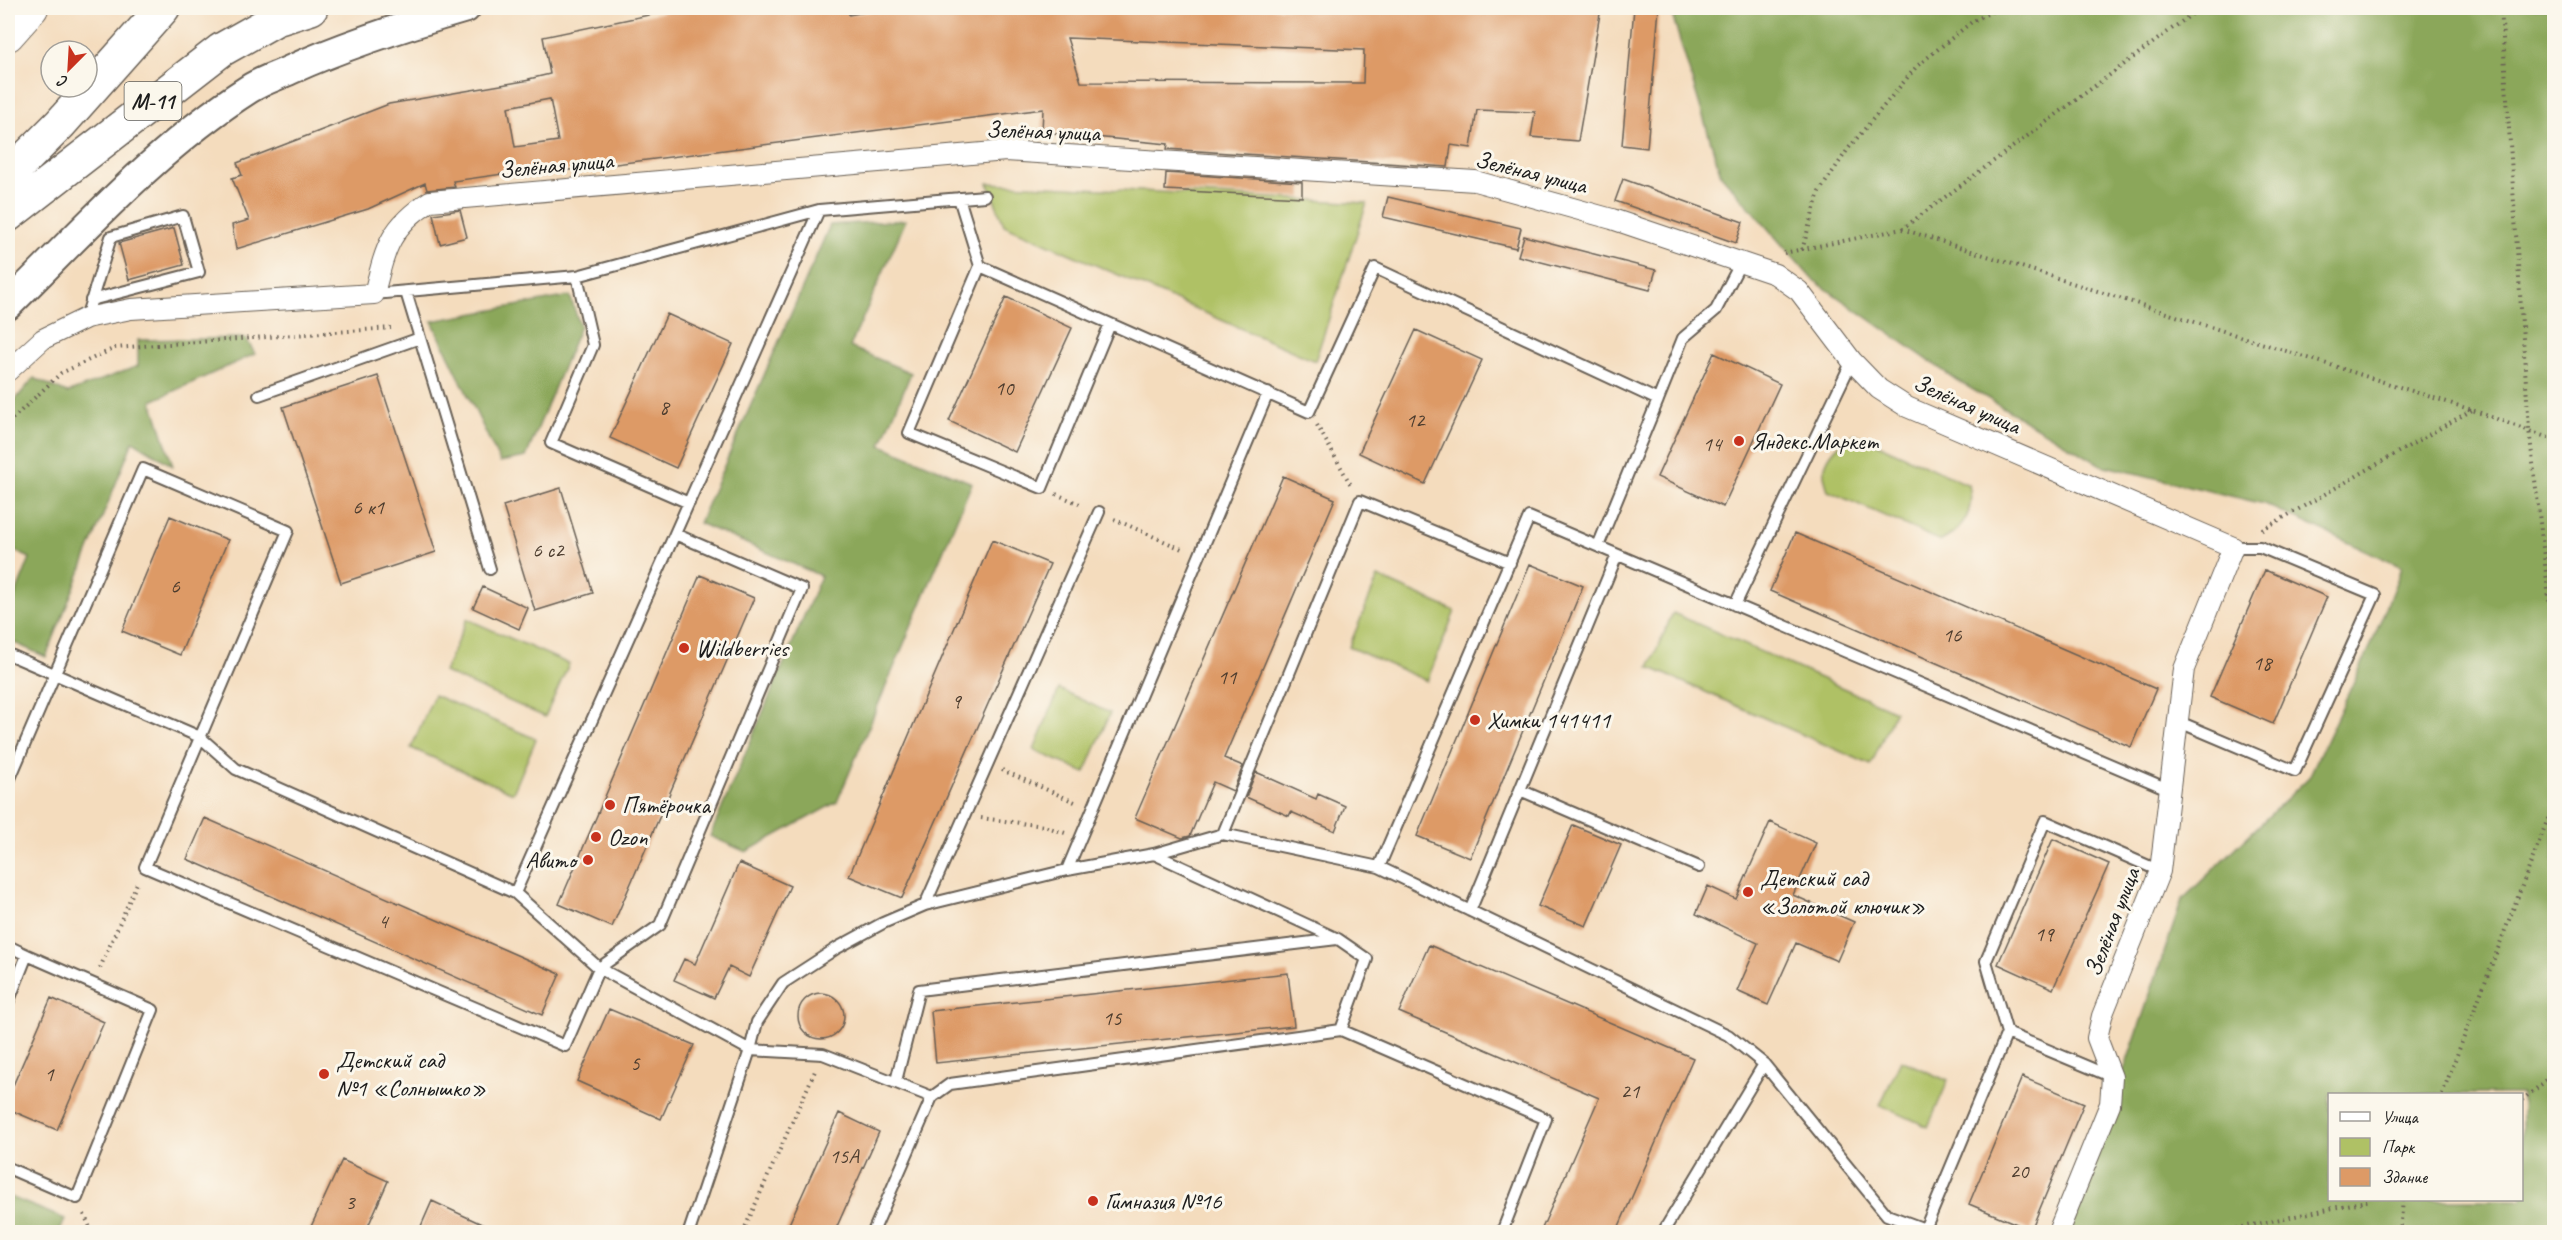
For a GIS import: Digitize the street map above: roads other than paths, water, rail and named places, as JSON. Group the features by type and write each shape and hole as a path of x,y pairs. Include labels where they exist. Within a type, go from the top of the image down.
{"highway":[{"name":"М-11","path":"8,176 60,124 163,8"},
{"name":"М-11","path":"8,215 221,50 276,19 311,8"}],"main road":[{"path":"8,34 32,8"}],"street":[{"name":"М-11","path":"8,305 126,188 181,140 250,88 312,60 466,8"},
{"name":"Зелёная улица","path":"374,294 386,248 411,213 430,201 1006,151 1475,182 1612,219 1775,274 1799,291 1852,362 1879,389 1907,407 2233,547 2184,669 2160,871 2102,1016 2097,1038 2112,1077 2110,1104 2058,1233"},
{"path":"8,371 43,339 89,309 130,309 374,294"}],"lane":[{"path":"374,294 577,276 819,210 985,196"},
{"path":"959,198 980,266 909,433 1041,488 1110,324"},
{"path":"515,893 819,210"},
{"path":"183,216 199,272 89,309 111,237 183,216"},
{"path":"1598,546 1683,338 1716,310 1741,262"},
{"path":"980,266 1309,412 1375,268 1658,400"},
{"path":"577,276 593,345 551,443 688,503"},
{"path":"406,292 490,569"},
{"path":"259,395 420,339"},
{"path":"1735,605 1852,362"},
{"path":"1066,870 1268,393"},
{"path":"8,783 143,469 288,531 145,867 565,1046 598,968 660,925 802,589 675,534"},
{"path":"1223,834 1360,501 1510,563"},
{"path":"925,905 1098,512"},
{"path":"1380,867 1530,517 2168,789"},
{"path":"2177,720 2295,771 2375,595 2260,547 2233,547"},
{"path":"1470,911 1617,555"},
{"path":"8,654 200,737 236,769 515,893 598,968 750,1050 823,1053 932,1097"},
{"path":"1520,790 1699,867"},
{"path":"689,1233 750,1050 757,1022 783,983 837,948 883,923 925,905 1066,870 1154,854 1223,834 1380,867 1728,1035 1764,1064 1887,1215 1929,1231 2007,1033 1986,961 2045,821 2160,871"},
{"path":"1154,854 1338,939 1367,959 1341,1030"},
{"path":"896,1081 919,990 1338,939"},
{"path":"8,946 153,1010 76,1198 8,1168"},
{"path":"8,1003 27,955"},
{"path":"873,1233 932,1097 950,1084 1341,1030 1546,1119 1502,1233"},
{"path":"2007,1033 2112,1077"},
{"path":"1663,1233 1764,1064"}],"place":[{"name":"Яндекс.Маркет","path":"1739,441"},
{"name":"Wildberries","path":"684,648"},
{"name":"Химки 141411","path":"1475,720"},
{"name":"Пятёрочка","path":"610,805"},
{"name":"Ozon","path":"596,837"},
{"name":"Авито","path":"588,860"},
{"name":"Детский сад «Золотой ключик»","path":"1748,892"},
{"name":"Детский сад №1 «Солнышко»","path":"324,1074"},
{"name":"Гимназия №16","path":"1093,1201"}]}
